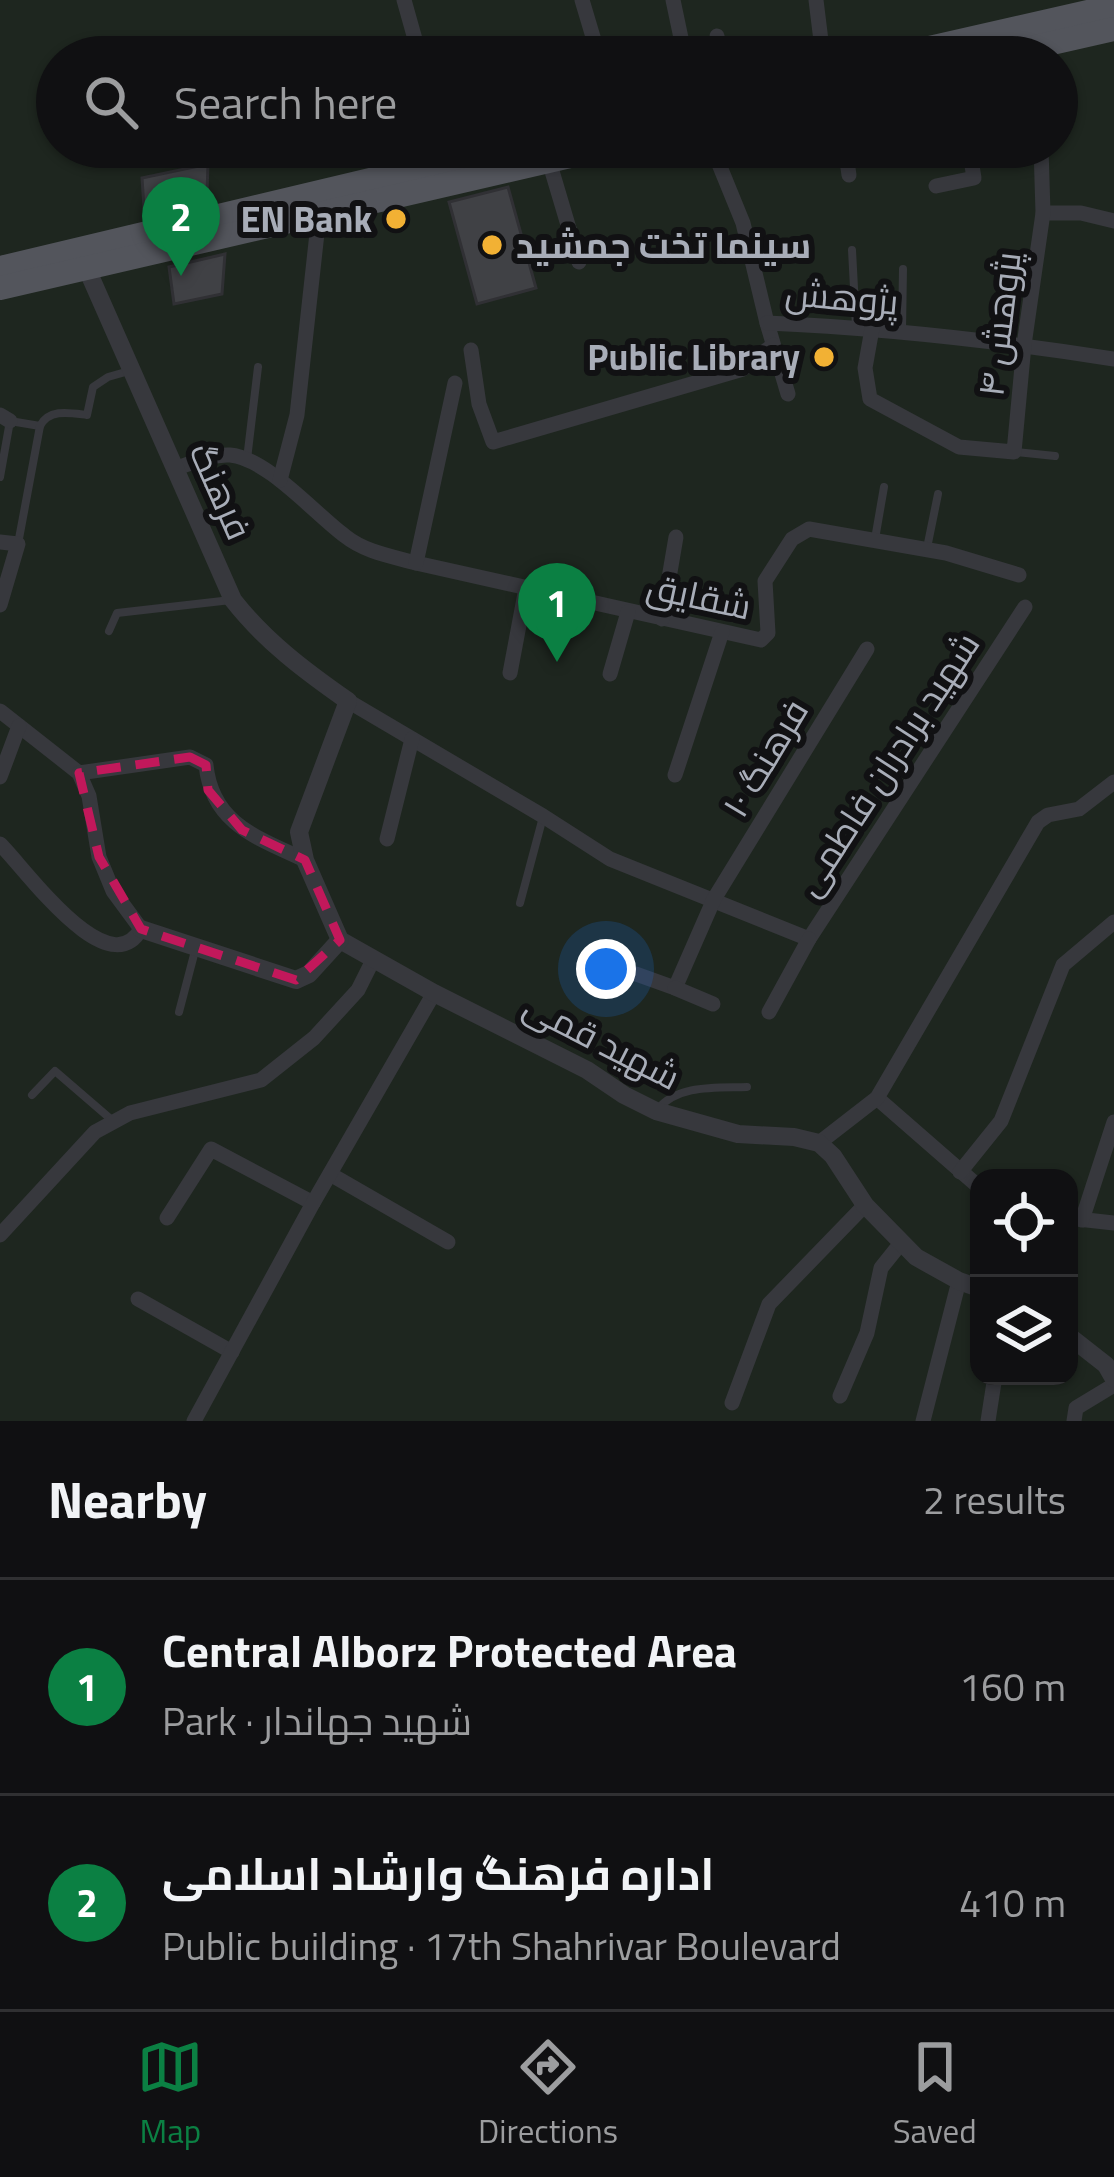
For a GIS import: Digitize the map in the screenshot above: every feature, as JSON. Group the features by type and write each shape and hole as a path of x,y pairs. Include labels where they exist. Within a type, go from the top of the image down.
{"main road":[{"path":"992,36 1114,6"},
{"path":"1078,39 1114,29"},
{"path":"0,268 392,168"},
{"path":"0,288 519,168"}],"street":[{"path":"404,0 414,36"},
{"path":"582,0 592,36"},
{"path":"673,0 681,36"},
{"path":"816,0 820,36"},
{"path":"551,168 579,262"},
{"name":"پژوهش","path":"720,168 743,224 767,323 864,328 1114,359"},
{"path":"848,168 849,175"},
{"path":"936,186 974,178 972,168"},
{"name":"پژوهش ۴","path":"864,328 870,399 959,447 1014,452 1043,213 1042,168"},
{"path":"1043,213 1081,213 1114,221"},
{"path":"280,480 297,415 319,215"},
{"name":"فرهنگ","path":"87,269 233,600 257,630 348,700"},
{"path":"767,323 788,394"},
{"path":"471,350 479,404 493,442 743,369 773,345"},
{"path":"416,563 455,383"},
{"path":"174,469 208,457 232,455 247,461"},
{"name":"شقایق","path":"247,461 280,480 348,539 368,550 760,640 768,634 765,581 792,539 809,530 927,549 1019,575"},
{"path":"662,619 676,537"},
{"path":"0,605 9,543"},
{"path":"510,673 526,588"},
{"name":"شهید برادران فاطمی","path":"348,700 610,859 809,939 1024,607"},
{"path":"610,674 628,612"},
{"path":"675,775 722,632"},
{"name":"فرهنگ ۱۰","path":"675,988 714,898 867,649"},
{"path":"0,711 79,773 89,796 99,857 113,891 142,929 296,980 309,974 340,940 305,860 298,832 348,700"},
{"path":"0,777 19,725"},
{"path":"387,839 412,739"},
{"path":"79,773 190,758 206,765 208,790 242,830 305,860"},
{"path":"970,1285 916,1257 901,1243 819,1143 877,1098 1038,822 1048,815 1079,809 1114,782"},
{"path":"0,844 45,897 90,936 126,946 142,929"},
{"path":"960,1172 1001,1120 1063,965 1114,922"},
{"path":"769,1012 809,939"},
{"name":"شهید قمی","path":"340,940 656,1111 738,1134 819,1143"},
{"path":"0,1235 95,1132 130,1113 261,1080 314,1038 358,989 373,960"},
{"path":"636,974 713,1004"},
{"path":"194,1421 434,993"},
{"path":"877,1098 970,1180"},
{"path":"1078,1214 1114,1122"},
{"path":"167,1218 211,1149 313,1203"},
{"path":"330,1174 448,1241"},
{"path":"732,1403 770,1304 865,1204"},
{"path":"1078,1219 1114,1223"},
{"path":"840,1396 866,1333 881,1268 901,1243"},
{"path":"923,1421 959,1281"},
{"path":"137,1299 232,1352"},
{"path":"1074,1421 1076,1408 1112,1370 1078,1343"},
{"path":"988,1421 994,1385"}],"lane":[{"path":"852,250 864,328"},
{"path":"902,332 904,269"},
{"path":"247,461 258,367"},
{"path":"9,543 44,418 87,415 92,387 131,370"},
{"path":"0,477 5,418 40,425"},
{"path":"1014,452 1055,456"},
{"path":"875,541 884,487"},
{"path":"927,549 938,494"},
{"path":"109,631 117,614 233,600"},
{"path":"520,903 543,816"},
{"path":"179,1012 196,946"},
{"path":"32,1095 55,1071 114,1122"},
{"path":"656,1111 666,1099 704,1088 747,1087"}],"highlighted area":[{"path":"190,757 206,765 208,790 242,830 305,860 340,940 296,980 141,929 99,857 79,773"}],"shaded area":[{"path":"0,0 1114,0 1114,1421 0,1421"}],"building":[{"path":"208,168 207,193 144,208 142,178"},
{"name":"سینما تخت جمشید","path":"508,187 536,288 477,304 449,202"},
{"path":"225,254 222,294 174,304 169,267"}],"place":[{"name":"EN Bank","path":"396,219"},
{"name":"سینما تخت جمشید","path":"492,245"},
{"name":"اداره فرهنگ وارشاد اسلامی","path":"181,276"},
{"name":"Public Library","path":"824,357"},
{"name":"Central Alborz Protected Area","path":"557,662"}]}
